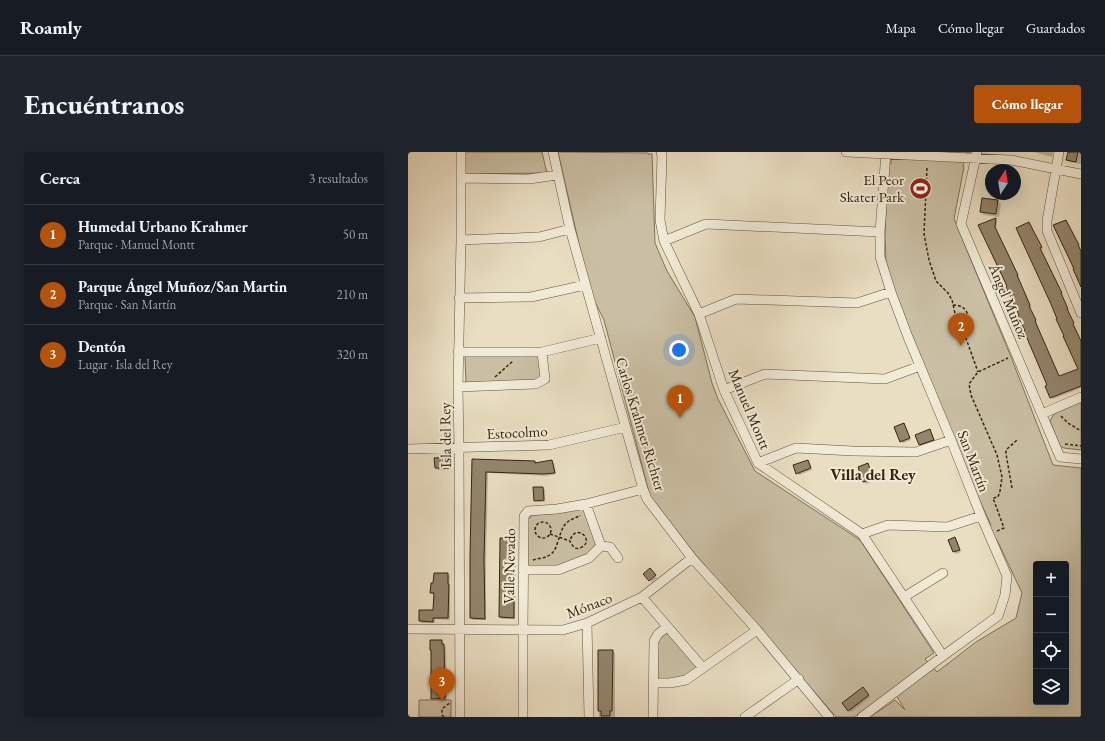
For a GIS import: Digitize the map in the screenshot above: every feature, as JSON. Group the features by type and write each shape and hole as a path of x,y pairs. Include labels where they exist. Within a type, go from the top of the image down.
{"street":[{"name":"Isla del Rey","path":"460,717 458,352 461,240 461,152"},
{"name":"Carlos Krahmer Richter","path":"553,152 570,230 647,499 692,558 757,630 830,717"},
{"name":"Manuel Montt","path":"661,152 660,220 664,241 699,314 724,390 758,463 862,534 943,656"},
{"path":"846,152 976,155 1056,168 1081,174"},
{"path":"1059,152 1047,221 1047,231 1081,313"},
{"name":"San Martín","path":"862,717 998,616 1005,594 1007,576 920,366 891,292 880,257 880,232 886,153"},
{"name":"Ángel Muñoz","path":"976,155 961,224 1060,457 1081,459"},
{"path":"461,178 529,179 557,175"},
{"path":"664,241 706,224 880,232"},
{"path":"461,240 539,237 570,230"},
{"path":"459,298 531,297 585,285"},
{"path":"699,314 736,298 857,303 891,292"},
{"path":"458,352 542,352 601,338"},
{"path":"458,387 536,384 545,379 542,352"},
{"path":"724,390 765,374 884,379 920,366"},
{"path":"1042,414 1081,397"},
{"name":"Estocolmo","path":"408,449 549,446 626,427"},
{"path":"758,463 796,448 853,452 916,452 951,440"},
{"name":"Valle Nevado","path":"523,717 522,630 524,516 528,511 557,509 586,504 643,489"},
{"path":"586,504 601,546"},
{"path":"862,534 888,525 947,527 981,516"},
{"path":"601,546 610,547 618,558"},
{"path":"523,570 558,570 589,558 601,546"},
{"name":"Mónaco","path":"408,629 562,630 586,623 642,597 692,558"},
{"path":"904,598 943,573"},
{"path":"642,597 703,668"},
{"path":"586,623 589,717"},
{"path":"653,717 654,641 658,634 667,627"},
{"path":"654,683 670,683 686,680 757,630"},
{"path":"745,717 799,679"}],"path":[{"path":"927,168 924,234 930,260 936,281 948,293 952,300 956,318 965,334 978,372"},
{"path":"953,305 959,305 964,308 968,315 967,320 961,326"},
{"path":"495,376 524,352"},
{"path":"989,534 1004,528 993,498 998,496 1002,477 997,455 971,395 969,384 978,372 1017,354"},
{"path":"1060,414 1068,423 1081,431"},
{"path":"1012,488 1006,450 1017,440"},
{"path":"1062,444 1081,446"},
{"path":"533,559 541,559 555,550 561,530 571,519 580,516 586,504"},
{"path":"541,522 546,522 551,528 550,534 543,538 539,536 535,532 536,525 541,522"},
{"path":"550,534 570,541 574,547 578,548 583,546 586,539 583,535 578,533 574,534 570,538 570,541"},
{"path":"444,717 442,715 442,710 452,701"}],"shaded area":[{"path":"465,152 542,152 547,173 465,174"},
{"path":"558,152 652,154 655,243 667,271 695,317 712,383 718,399 755,471 860,540 934,653 925,659 937,672 976,642 1016,618 1022,593 996,540 990,526 991,525 969,477 896,296 886,262 885,235 888,165 891,164 892,152 971,152 966,153 954,219 1011,357 1053,465 1081,468 1081,717 870,717 895,700 905,710 893,690 854,717 836,717 695,554 650,496 604,320 590,292"},
{"path":"537,355 541,359 542,376 534,383 466,382 465,356"},
{"path":"1081,402 1081,450 1064,448 1060,446 1050,421 1054,414"},
{"path":"580,508 587,511 596,543 593,549 589,553 560,566 530,567 526,564 527,520 533,515 561,513"},
{"path":"663,633 669,634 696,665 696,670 683,679 662,680 656,676 656,641"},
{"path":"419,700 451,700 451,717 419,717"}],"building":[{"path":"1068,152 1078,152 1076,162 1066,160"},
{"path":"982,198 985,198 985,200 998,200 996,214 980,212"},
{"path":"996,218 995,227 1018,275 1030,305 1029,306 1036,320 1035,321 1059,376 1078,369 1051,304 1016,228 1029,222 1042,247 1040,248 1062,293 1067,309 1081,341 1081,386 1050,398 1045,386 1047,385 1006,287 1007,286 978,225"},
{"path":"1066,220 1081,251 1081,287 1053,225"},
{"path":"904,423 910,438 900,442 894,427"},
{"path":"930,429 934,440 919,445 915,435"},
{"path":"449,457 449,468 435,468 434,458"},
{"path":"472,459 535,461 535,463 552,460 555,473 486,472 484,560 485,619 470,618"},
{"path":"808,460 811,468 796,474 793,465"},
{"path":"868,463 873,479 863,482 858,467"},
{"path":"533,487 543,487 544,500 534,501"},
{"path":"955,537 960,550 953,552 948,540"},
{"path":"500,538 514,538 514,618 499,617"},
{"path":"650,568 656,575 649,581 643,574"},
{"path":"434,573 448,573 448,618 433,618 433,622 419,621 419,610 433,610 434,593 430,593"},
{"path":"430,640 442,640 442,644 444,644 445,698 431,699"},
{"path":"598,650 613,650 612,711 610,711 610,716 601,716 601,711 598,711"},
{"path":"863,687 869,695 848,711 842,703"}],"place":[{"name":"El Peor Skater Park","path":"920,188"},
{"name":"Parque Ángel Muñoz/San Martin","path":"961,346"},
{"name":"Humedal Urbano Krahmer","path":"680,418"},
{"name":"Dentón","path":"442,701"}],"district":[{"name":"Villa del Rey","path":"873,474"}]}
